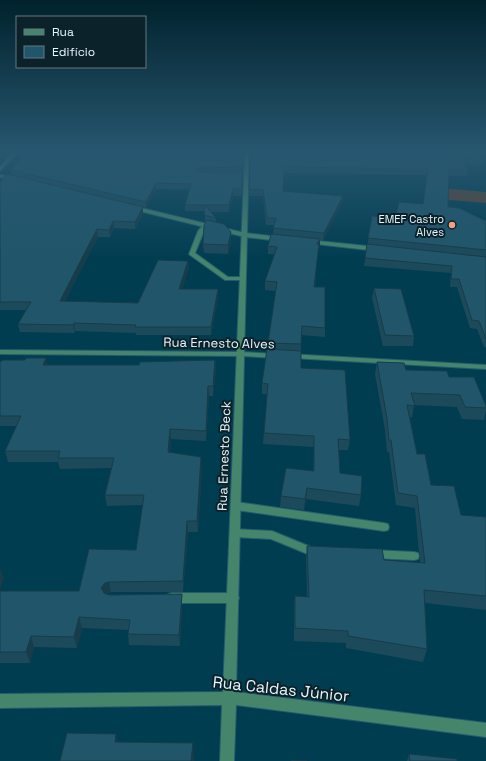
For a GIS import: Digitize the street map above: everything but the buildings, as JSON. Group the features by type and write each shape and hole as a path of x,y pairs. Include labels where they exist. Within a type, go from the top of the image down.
{"street":[{"name":"Rua Ernesto Beck","path":"227,761 246,187"},
{"path":"128,207 244,235 285,239"},
{"path":"205,226 201,231 192,254 228,279 243,279"},
{"path":"300,241 384,250"},
{"name":"Rua Ernesto Alves","path":"0,352 240,354 486,367"},
{"path":"236,506 384,527"},
{"path":"235,533 272,535 310,551 326,552"},
{"path":"358,554 414,556"},
{"path":"157,598 233,598"},
{"name":"Rua Caldas Júnior","path":"0,701 230,698 486,730"}],"shaded area":[{"path":"430,187 486,192 486,203 428,198"}],"place":[{"name":"EMEF Castro Alves","path":"452,225"}]}
